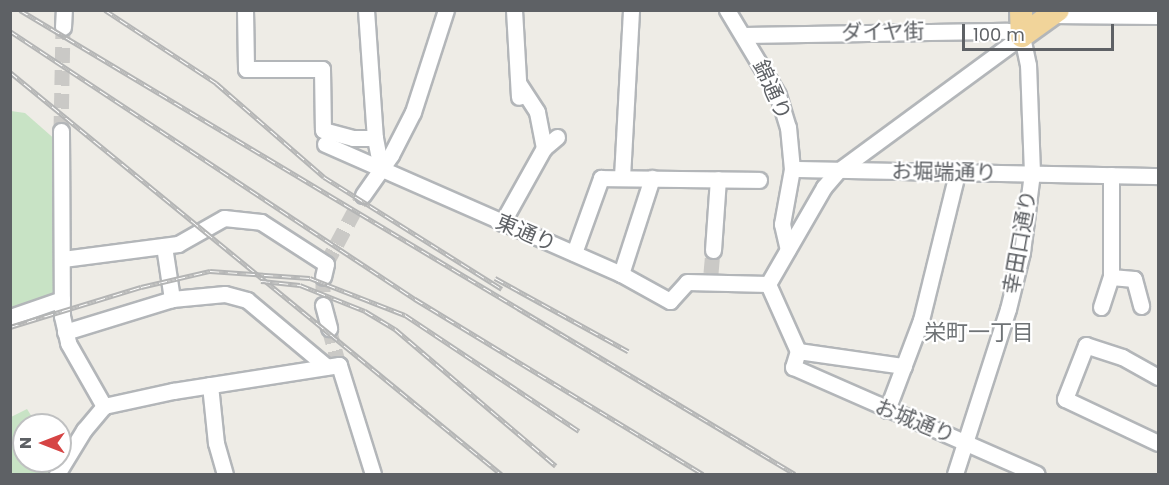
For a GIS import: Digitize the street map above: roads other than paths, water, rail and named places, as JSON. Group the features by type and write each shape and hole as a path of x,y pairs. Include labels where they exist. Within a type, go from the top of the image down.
{"highway":[{"path":"1021,10 1022,36"},
{"path":"1022,36 1055,13"}],"street":[{"path":"63,27 64,10"},
{"path":"245,10 246,69 322,69 323,130 353,138 375,138"},
{"path":"366,10 375,138 381,168"},
{"path":"363,195 381,168 416,104 446,10"},
{"path":"514,10 519,90 537,112 544,148"},
{"path":"622,177 631,10"},
{"name":"錦通り","path":"726,10 744,35 778,95 788,128 792,169 782,225 788,249"},
{"path":"1055,13 1158,16"},
{"name":"ダイヤ街","path":"744,35 1007,31 1022,36"},
{"path":"904,366 798,351 768,284 838,171 1022,36"},
{"name":"幸田口通り","path":"955,474 1008,309 1022,252 1032,173 1028,65 1022,36"},
{"path":"62,131 62,299 65,332 79,366 104,406"},
{"path":"502,223 544,148 557,137"},
{"name":"東通り","path":"325,144 621,274 670,301 687,282 768,284"},
{"name":"お堀端通り","path":"792,169 1158,176"},
{"path":"887,410 921,320 957,173"},
{"path":"1101,307 1111,277 1111,175"},
{"path":"574,253 601,178 759,180"},
{"path":"621,274 652,178"},
{"path":"713,250 718,179"},
{"path":"63,259 178,244 224,218 261,222 325,270"},
{"path":"164,246 172,299"},
{"path":"1111,277 1134,279 1141,306"},
{"path":"65,332 172,299 225,294 247,300 333,366 373,474"},
{"path":"10,317 62,299"},
{"path":"323,305 329,328"},
{"path":"1158,377 1122,357 1086,345 1065,399 1158,443"},
{"name":"お城通り","path":"798,351 793,367 1037,474"},
{"path":"57,474 84,430 104,406 210,385 333,366"},
{"path":"210,385 216,443 225,474"}],"tunnel":[{"path":"61,131 63,27"},
{"path":"326,264 363,195"},
{"path":"711,273 713,250"},
{"path":"323,277 323,305"},
{"path":"329,328 339,365"}],"railway":[{"path":"20,10 795,474"},
{"path":"105,10 216,83 324,177 502,289"},
{"path":"10,31 415,299 703,474"},
{"path":"10,72 501,474"},
{"path":"10,327 141,287 210,271 310,278 405,315 579,431"},
{"path":"495,278 628,351"},
{"path":"261,281 300,285 365,311 395,329 556,466"}],"district":[{"name":"栄町一丁目","path":"979,333"}]}
